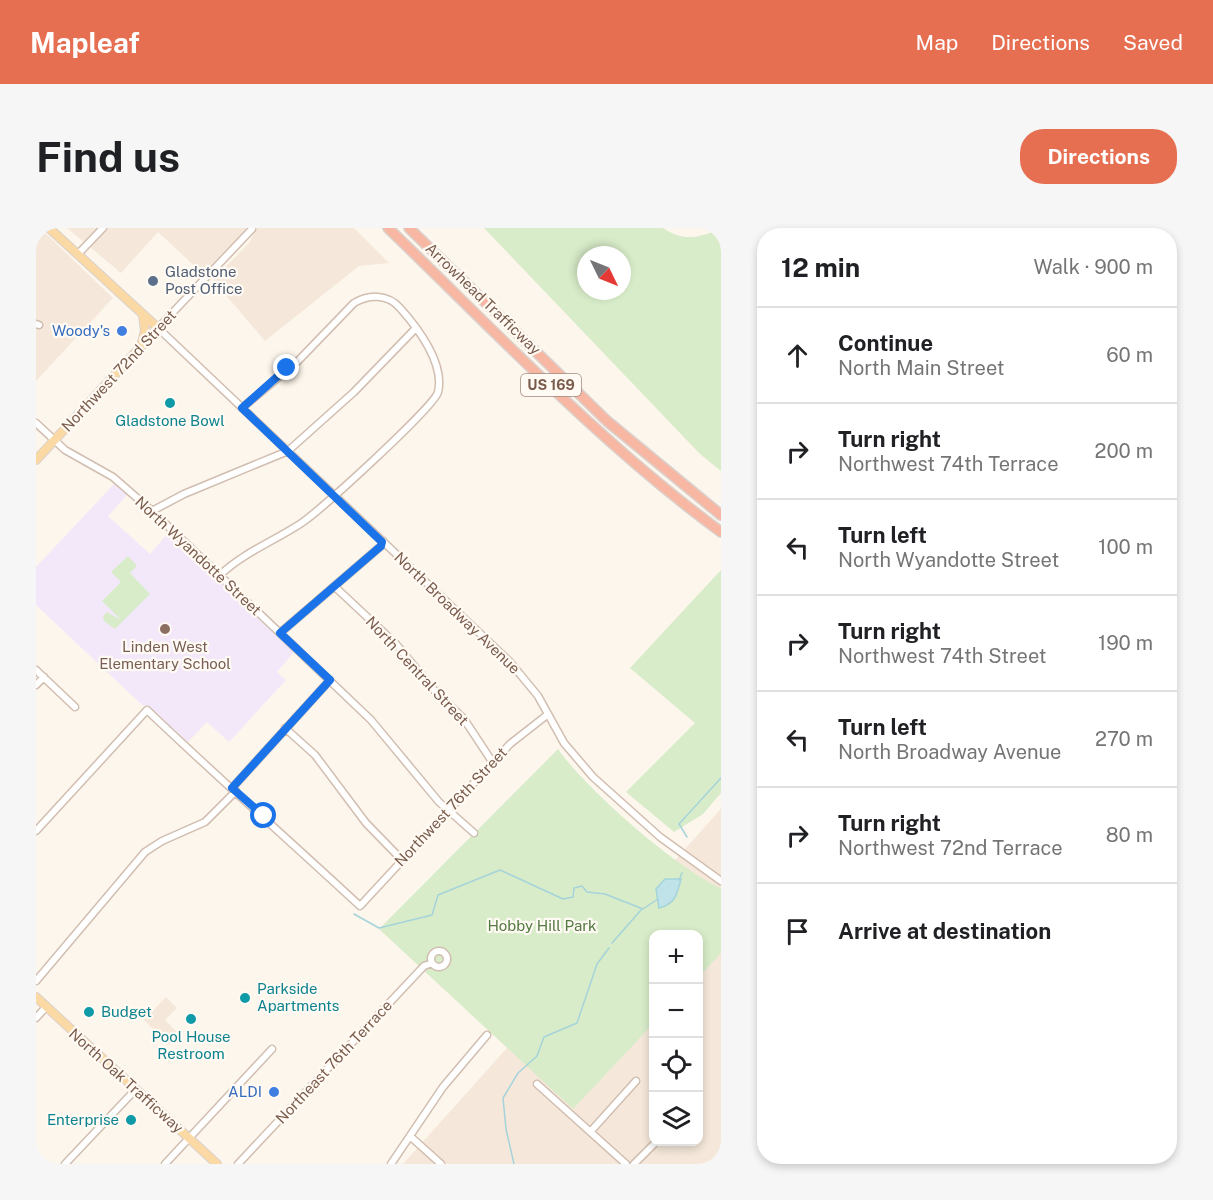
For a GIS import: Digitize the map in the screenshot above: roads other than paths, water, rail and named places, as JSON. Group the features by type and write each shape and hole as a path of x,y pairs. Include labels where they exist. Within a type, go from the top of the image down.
{"highway":[{"name":"Arrowhead Trafficway","path":"388,228 611,442 681,503 721,532"},
{"name":"Arrowhead Trafficway","path":"409,228 608,421 721,514"}],"main road":[{"name":"North Broadway Avenue","path":"50,228 158,328"},
{"path":"140,347 145,331 143,315"},
{"name":"Northwest 72nd Street","path":"36,460 158,328"},
{"name":"North Oak Trafficway","path":"36,997 217,1164"}],"street":[{"path":"78,254 103,228"},
{"name":"Northwest 72nd Street","path":"158,328 252,229"},
{"path":"219,575 231,564 300,525 335,496 433,400 438,392 437,362 394,303 372,297 354,303 298,361 242,408"},
{"name":"North Broadway Avenue","path":"158,328 510,662 538,696 575,758 600,784 660,837 721,880"},
{"path":"152,511 184,494 288,451 354,392 415,329"},
{"name":"North Wyandotte Street","path":"36,423 71,455 113,477 152,511 371,720 426,788 474,833"},
{"path":"280,633 381,546 382,542"},
{"name":"North Central Street","path":"333,586 396,644 434,690 464,719 493,763"},
{"path":"36,670 75,707"},
{"path":"36,685 44,677"},
{"path":"36,981 146,852 162,841 205,822 285,728 330,680"},
{"path":"36,831 147,710 222,782 234,789"},
{"name":"Northwest 76th Street","path":"234,789 360,906 519,735 548,715"},
{"path":"285,728 315,755 366,823 402,860"},
{"name":"Northeast 76th Terrace","path":"238,1164 424,966 432,963"},
{"path":"36,1018 46,1007"},
{"path":"391,1164 449,1078 487,1035"},
{"path":"165,1164 272,1049"},
{"path":"591,1131 636,1081"},
{"path":"537,1084 626,1164"},
{"path":"65,1164 136,1089"},
{"path":"411,1137 441,1164"},
{"path":"634,1164 652,1146"},
{"path":"717,1164 721,1160"}],"water":[{"path":"665,879 681,879 672,901 659,908 656,889"}],"waterway":[{"path":"687,837 679,824 721,778"},
{"path":"354,914 379,928 432,915 438,895 500,870 563,899 573,897 574,888 582,886 587,892 605,894 643,909 658,899"},
{"path":"679,880 682,873"},
{"path":"612,943 641,910"},
{"path":"514,1164 506,1129 503,1098 518,1073 537,1056 544,1037 577,1023 597,964 609,948"}],"place":[{"name":"Gladstone Post Office","path":"153,281"},
{"name":"Woody's","path":"122,331"},
{"name":"Gladstone Bowl","path":"170,403"},
{"name":"Linden West Elementary School","path":"165,629"},
{"name":"Parkside Apartments","path":"245,998"},
{"name":"Budget","path":"89,1012"},
{"name":"Pool House Restroom","path":"191,1019"},
{"name":"ALDI","path":"274,1092"},
{"name":"Enterprise","path":"131,1120"}],"park label":[{"name":"Hobby Hill Park","path":"542,926"}]}
